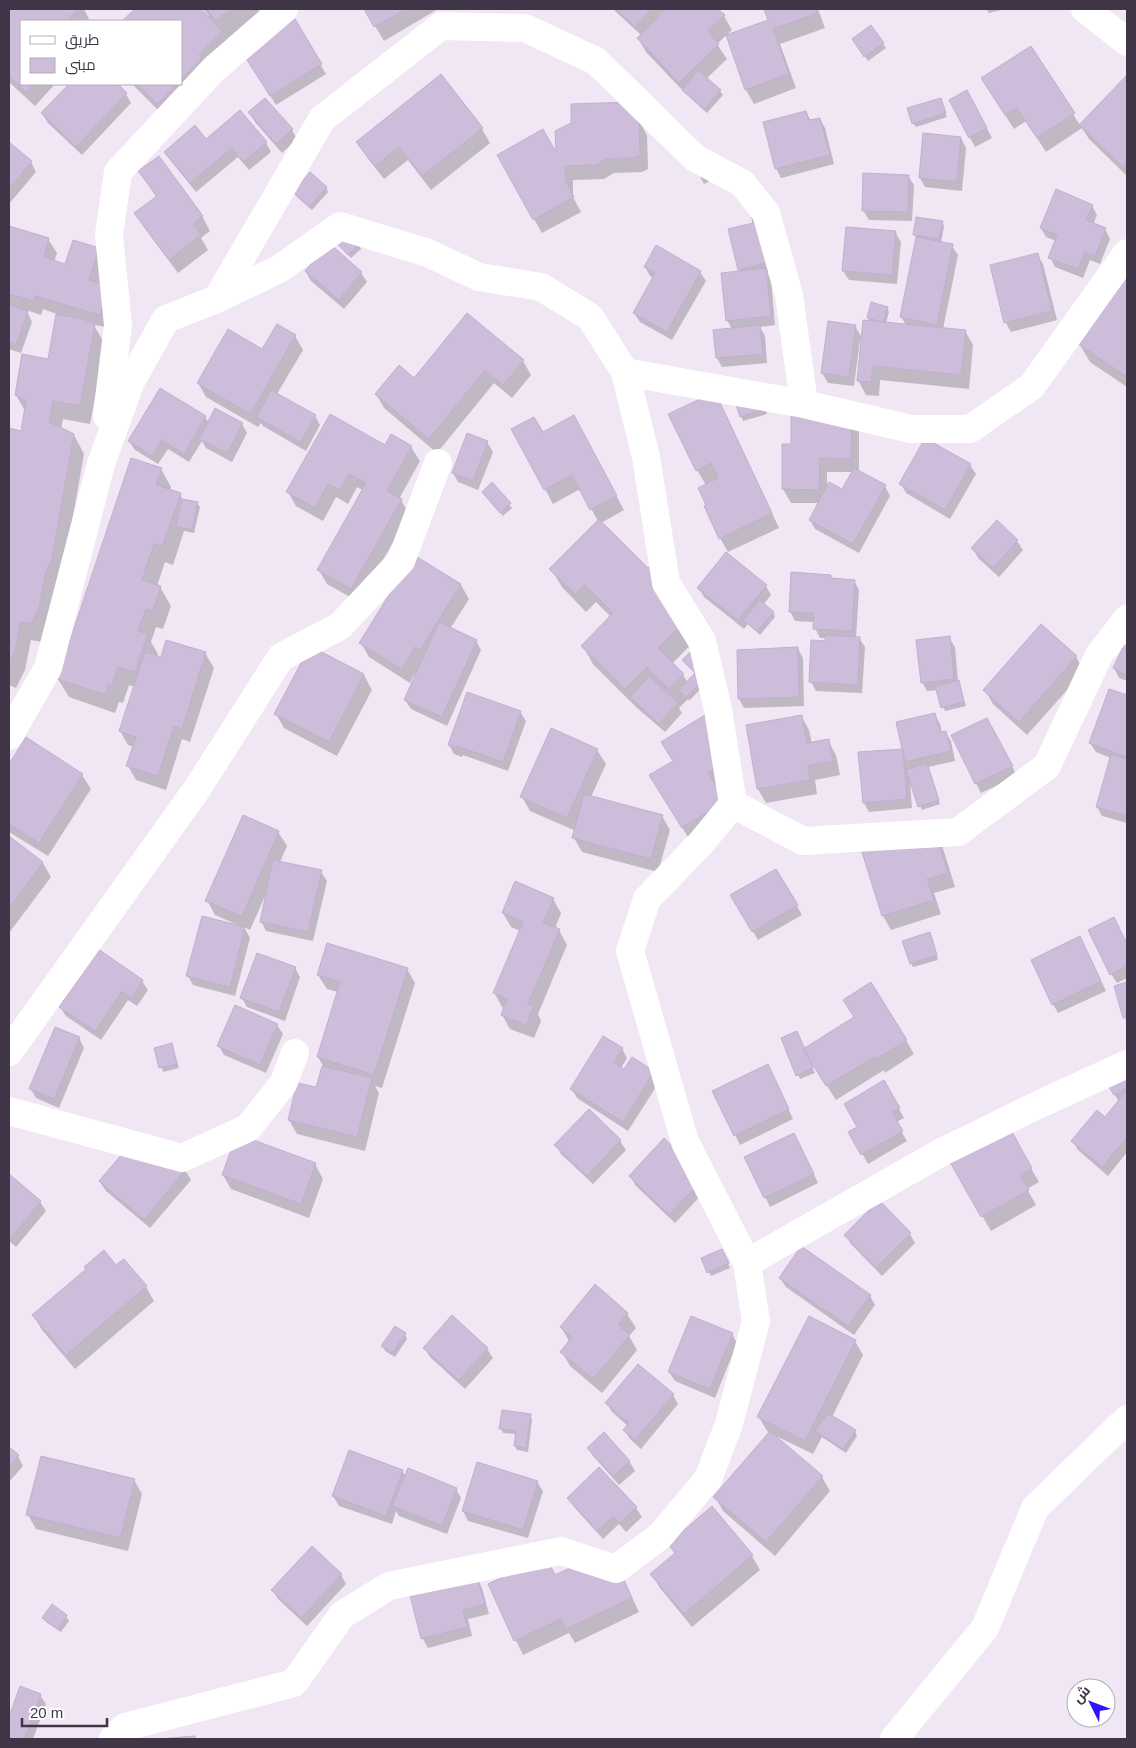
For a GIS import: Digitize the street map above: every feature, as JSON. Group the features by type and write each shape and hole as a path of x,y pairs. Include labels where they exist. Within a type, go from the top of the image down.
{"street":[{"path":"101,464 118,325 109,236 118,172 214,69 284,9"},
{"path":"1085,9 1127,42"},
{"path":"217,299 322,119 440,18 525,28 596,61 695,158 742,183 766,212 789,295 804,404"},
{"path":"9,736 48,668 101,464 131,381 166,318 217,299 279,269 340,226 428,253 479,276 542,287 590,318 625,372 646,457 666,583 702,641 718,709 733,804 701,844 647,899 630,951 686,1142 747,1263 756,1321 729,1424 708,1478 660,1536 616,1569 561,1551 389,1586 342,1615 294,1683 125,1727 113,1739"},
{"path":"625,372 804,404 911,429 970,429 1032,386 1127,252"},
{"path":"9,1052 191,796 281,657 340,626 400,561 438,463"},
{"path":"733,804 802,841 958,832 1047,766 1099,655 1127,619"},
{"path":"9,1111 182,1158 248,1128 283,1084 295,1054"},
{"path":"747,1263 942,1152 1127,1064"},
{"path":"894,1739 985,1628 1036,1508 1127,1419"}],"building":[{"path":"12,9 78,9 69,18 72,20 20,20 20,85 33,85 26,92 9,76 9,12"},
{"path":"135,9 201,9 222,31 199,55 202,58 182,78 182,20 123,20"},
{"path":"206,9 230,9 216,21"},
{"path":"364,9 406,9 374,27"},
{"path":"616,9 652,9 635,27"},
{"path":"667,9 718,9 725,15 708,31 719,44 679,83 637,38"},
{"path":"764,9 816,9 817,13 773,29 789,74 745,90 726,35 768,20"},
{"path":"295,19 322,64 270,96 242,52"},
{"path":"871,25 884,43 864,57 852,39"},
{"path":"1031,46 1075,113 1037,138 1017,108 1005,115 981,78"},
{"path":"698,70 721,90 704,109 682,90"},
{"path":"441,74 483,128 422,176 399,147 375,166 356,142"},
{"path":"1127,75 1127,162 1123,167 1079,125"},
{"path":"68,85 119,85 127,93 76,147 41,113"},
{"path":"138,85 176,85 157,104"},
{"path":"967,90 987,128 969,138 949,100"},
{"path":"265,98 293,129 276,144 248,112"},
{"path":"941,98 946,113 912,124 907,108"},
{"path":"630,102 639,119 640,155 633,158 606,159 596,165 565,166 566,182 574,197 533,220 497,155 543,129 556,152 555,131 571,123 571,104"},
{"path":"240,110 267,142 243,162 232,148 190,183 164,152 195,125 206,139"},
{"path":"806,111 809,120 820,118 830,155 775,169 763,122"},
{"path":"923,133 961,137 957,182 919,178"},
{"path":"9,142 32,161 9,189"},
{"path":"159,156 203,216 193,224 201,235 169,260 134,213 157,196 138,171"},
{"path":"310,172 327,187 309,207 293,192"},
{"path":"863,173 909,175 908,212 862,211"},
{"path":"765,189 782,259 738,270 728,229 753,223 746,193"},
{"path":"1056,189 1093,205 1086,220 1106,228 1095,256 1085,252 1078,269 1048,258 1057,235 1040,228"},
{"path":"916,217 943,221 939,239 913,235"},
{"path":"9,226 49,238 44,257 65,264 73,240 99,248 89,280 108,286 100,315 35,296 33,301 9,294"},
{"path":"846,227 896,231 892,275 842,271"},
{"path":"916,237 953,244 937,325 900,317"},
{"path":"332,238 359,244 348,255"},
{"path":"329,243 362,272 339,300 305,271"},
{"path":"656,245 701,271 667,332 633,313 655,273 644,267"},
{"path":"1038,253 1052,311 1004,323 990,265"},
{"path":"766,268 771,316 726,321 721,273"},
{"path":"1127,270 1127,377 1077,343"},
{"path":"871,302 888,307 883,322 867,318"},
{"path":"9,305 28,311 16,345 9,342"},
{"path":"467,313 524,360 503,385 485,370 429,439 375,394 399,365 414,378"},
{"path":"56,314 84,319 95,325 80,406 53,401 49,422 74,434 52,559 46,572 39,608 31,624 20,622 15,651 9,663 9,428 21,431 26,401 15,395 22,354 48,359"},
{"path":"863,320 966,330 961,375 873,366 871,382 857,381"},
{"path":"828,321 856,325 849,377 821,373"},
{"path":"277,324 296,335 250,414 197,383 228,329 262,349"},
{"path":"760,325 763,354 716,358 713,330"},
{"path":"160,388 206,416 184,454 162,440 152,456 128,441"},
{"path":"271,390 316,415 300,442 256,417"},
{"path":"715,392 772,513 719,539 698,488 718,478 711,463 696,471 668,414"},
{"path":"734,399 765,409 740,417"},
{"path":"215,408 243,423 227,453 199,439"},
{"path":"791,412 852,413 851,459 820,458 819,490 782,489 782,444 791,444"},
{"path":"330,414 385,445 391,434 412,446 387,491 402,499 351,589 317,570 366,483 349,474 340,490 328,484 315,508 286,492"},
{"path":"574,415 617,496 590,510 572,475 544,490 511,429 534,417 543,432"},
{"path":"467,433 488,441 473,481 452,473"},
{"path":"925,438 971,464 945,510 899,484"},
{"path":"131,458 162,468 156,485 181,493 162,547 154,544 142,580 161,586 153,611 146,609 138,631 148,634 135,672 118,667 112,686 109,684 105,695 57,679"},
{"path":"854,468 886,485 853,544 809,520 829,482 842,489"},
{"path":"492,482 511,503 500,513 482,492"},
{"path":"182,499 198,502 192,530 176,526"},
{"path":"599,519 648,568 651,565 696,610 658,648 684,674 669,689 647,667 625,689 581,646 613,613 585,585 575,594 549,569"},
{"path":"997,520 1018,540 993,568 971,548"},
{"path":"726,552 767,585 738,620 697,588"},
{"path":"414,555 461,584 420,650 415,647 402,669 359,643"},
{"path":"791,572 831,575 831,578 855,580 852,631 813,629 814,613 789,612"},
{"path":"760,600 774,612 757,631 743,620"},
{"path":"439,622 477,640 442,717 404,700"},
{"path":"1041,624 1077,656 1019,722 983,690"},
{"path":"825,635 860,637 858,685 809,682 811,640 825,641"},
{"path":"950,636 954,679 921,683 916,640"},
{"path":"166,640 206,652 182,729 174,726 158,776 126,766 136,737 119,731 145,652 161,657"},
{"path":"1124,645 1127,647 1127,676 1113,668"},
{"path":"310,646 364,674 329,742 274,714"},
{"path":"798,647 799,697 738,699 737,650"},
{"path":"692,650 713,670 686,697 679,690 695,673 682,660"},
{"path":"649,676 678,703 659,724 630,697"},
{"path":"959,680 964,702 941,708 935,686"},
{"path":"1109,689 1127,695 1127,757 1089,743"},
{"path":"467,692 521,711 503,762 457,746 456,748 448,745"},
{"path":"935,713 940,732 946,731 951,751 905,762 896,722"},
{"path":"705,715 731,758 708,772 725,801 682,828 649,775 673,761 661,742"},
{"path":"802,715 807,743 829,739 833,761 808,766 810,780 757,789 746,725"},
{"path":"987,718 1013,766 975,784 951,735"},
{"path":"551,728 598,749 567,818 520,797"},
{"path":"26,737 83,774 39,843 9,824 9,764"},
{"path":"903,749 907,799 863,803 858,752"},
{"path":"1111,754 1127,759 1127,816 1096,807"},
{"path":"927,763 939,800 918,807 906,770"},
{"path":"584,794 663,815 651,859 572,838"},
{"path":"243,815 279,831 242,916 205,901"},
{"path":"933,826 948,873 927,879 934,900 882,916 861,849"},
{"path":"9,836 43,862 9,908"},
{"path":"273,860 322,870 308,932 260,922"},
{"path":"776,869 798,905 752,932 730,895"},
{"path":"515,881 554,898 543,923 560,929 528,1004 534,1006 526,1025 501,1015 507,999 493,993 523,922 502,913"},
{"path":"202,916 245,927 230,987 186,976"},
{"path":"1114,917 1127,944 1127,966 1110,975 1088,930"},
{"path":"930,932 937,955 910,964 902,941"},
{"path":"1080,936 1101,981 1052,1005 1031,960"},
{"path":"327,943 408,968 374,1075 317,1057 340,982 317,975"},
{"path":"98,949 143,980 131,998 122,991 95,1031 59,1007"},
{"path":"257,953 296,967 279,1012 240,998"},
{"path":"871,982 907,1040 876,1059 874,1057 826,1086 803,1049 854,1017 843,1000"},
{"path":"1127,982 1127,1017 1123,1018 1114,986"},
{"path":"235,1005 278,1024 260,1065 217,1046"},
{"path":"55,1027 80,1037 54,1099 29,1089"},
{"path":"797,1031 813,1068 796,1076 781,1038"},
{"path":"603,1036 623,1048 614,1062 624,1069 632,1057 654,1071 623,1122 570,1089"},
{"path":"172,1043 177,1064 159,1068 154,1048"},
{"path":"768,1064 789,1109 734,1136 712,1091"},
{"path":"1127,1065 1127,1088 1114,1095 1104,1079"},
{"path":"322,1066 372,1078 357,1137 288,1120 297,1083 316,1087"},
{"path":"884,1080 900,1108 892,1112 903,1131 861,1155 848,1132 857,1127 844,1104"},
{"path":"1127,1090 1127,1137 1102,1167 1071,1141 1097,1110 1105,1117"},
{"path":"589,1109 621,1140 587,1176 554,1145"},
{"path":"991,1128 998,1140 1012,1132 1032,1168 1020,1175 1029,1190 981,1217 946,1155"},
{"path":"794,1133 814,1174 764,1198 744,1157"},
{"path":"237,1134 316,1163 301,1204 222,1175"},
{"path":"664,1138 705,1177 669,1215 629,1176"},
{"path":"134,1140 186,1169 144,1220 99,1181"},
{"path":"9,1174 41,1201 10,1239 9,1237"},
{"path":"879,1200 911,1233 876,1268 844,1235"},
{"path":"801,1246 871,1295 848,1326 779,1278"},
{"path":"722,1249 729,1263 707,1273 701,1258"},
{"path":"104,1250 116,1265 124,1259 147,1286 66,1355 32,1315 86,1269 84,1267"},
{"path":"595,1284 628,1313 618,1325 630,1335 593,1379 560,1352 572,1337 560,1327"},
{"path":"452,1315 488,1348 459,1380 423,1348"},
{"path":"691,1316 733,1333 710,1389 668,1372"},
{"path":"809,1316 856,1340 805,1441 757,1417"},
{"path":"395,1326 406,1333 392,1353 381,1346"},
{"path":"638,1364 674,1394 635,1440 623,1430 629,1423 605,1403"},
{"path":"502,1410 531,1414 526,1448 514,1446 516,1431 499,1429"},
{"path":"828,1413 856,1430 843,1449 815,1431"},
{"path":"770,1431 823,1476 766,1542 713,1497"},
{"path":"604,1432 630,1461 613,1476 587,1448"},
{"path":"9,1447 19,1455 9,1467"},
{"path":"349,1450 403,1470 386,1516 332,1496"},
{"path":"41,1456 135,1479 120,1538 26,1515"},
{"path":"477,1462 538,1481 523,1530 462,1511"},
{"path":"599,1467 637,1507 620,1523 613,1516 597,1531 567,1498"},
{"path":"408,1468 457,1488 442,1526 392,1506"},
{"path":"712,1506 753,1555 684,1614 650,1574 675,1553 668,1544"},
{"path":"312,1546 342,1574 301,1618 271,1590"},
{"path":"546,1557 555,1575 589,1559 598,1578 619,1569 632,1598 566,1629 561,1619 514,1641 488,1584"},
{"path":"477,1577 485,1604 463,1610 467,1627 421,1639 410,1595"},
{"path":"52,1604 67,1615 58,1629 42,1618"},
{"path":"20,1686 41,1694 25,1739 14,1739 9,1737 9,1713"},
{"path":"195,1736 195,1739 159,1739"}]}
